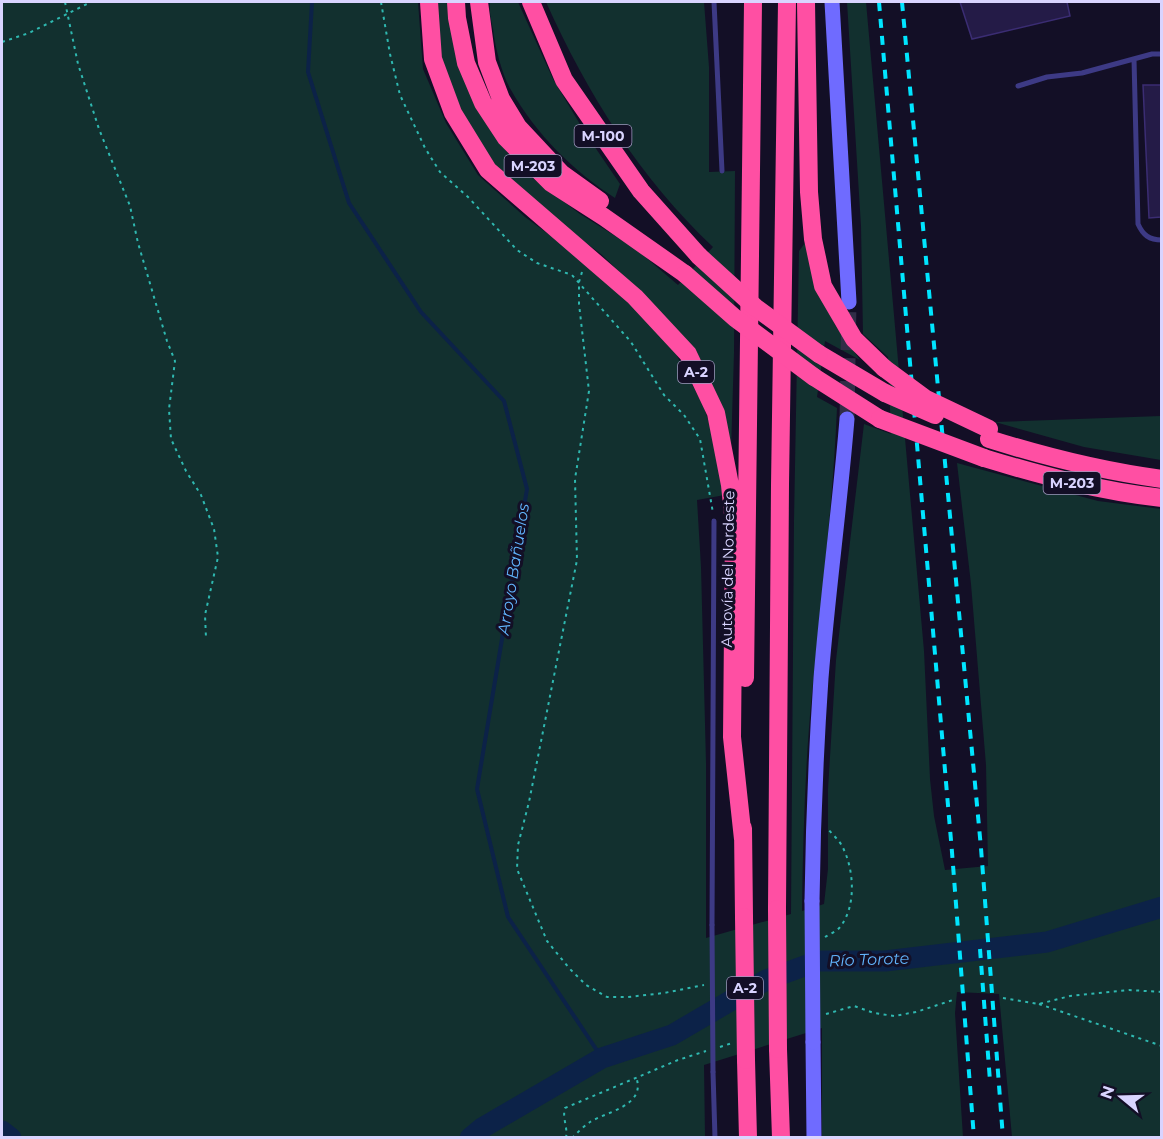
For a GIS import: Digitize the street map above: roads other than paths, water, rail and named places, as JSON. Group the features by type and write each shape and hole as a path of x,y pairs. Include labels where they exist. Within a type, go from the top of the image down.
{"highway":[{"name":"A-2","path":"429,2 433,59 453,113 488,170 635,297 688,354 716,413 730,485 734,524 732,737 743,839"},
{"name":"M-203","path":"456,2 466,63 483,103 506,138 551,183 604,217 684,274 735,318 813,377 880,419 984,458 1051,478 1116,493 1161,498"},
{"path":"479,2 487,62 501,99 518,127 561,173 645,233 684,274"},
{"name":"M-100","path":"531,2 564,80 641,191 699,256 755,307 819,354 885,393 989,434"},
{"name":"Autovía del Nordeste","path":"747,1137 743,839 753,2"},
{"name":"A-2","path":"781,1137 777,909 787,2"},
{"path":"806,2 809,192 813,239 824,286 854,339 884,368 926,399 989,434 1128,465 1161,469"},
{"name":"M-203","path":"989,434 1058,460 1161,479"}],"street":[{"path":"832,2 849,302"},
{"path":"813,1137 813,822 822,676 847,419"}],"lane":[{"path":"714,2 722,171"},
{"path":"1018,86 1047,77 1082,73 1152,54 1161,54"},
{"path":"1134,59 1138,224 1144,235 1161,240"},
{"path":"714,521 712,925 715,1137"}],"waterway":[{"name":"Arroyo Bañuelos","path":"312,2 308,72 349,203 421,312 504,401 527,489 477,789 508,917 602,1058"},
{"name":"Río Torote","path":"470,1138 482,1128 602,1058 672,1035 766,980 818,961 885,961 1047,942 1162,907"},
{"name":"Río Torote","path":"2,1131 11,1138"}],"tunnel":[{"path":"847,419 849,302"}],"railway":[{"path":"879,2 952,852 974,1138"},
{"path":"902,2 981,848 1003,1138"},
{"path":"980,949 990,1081"}]}
